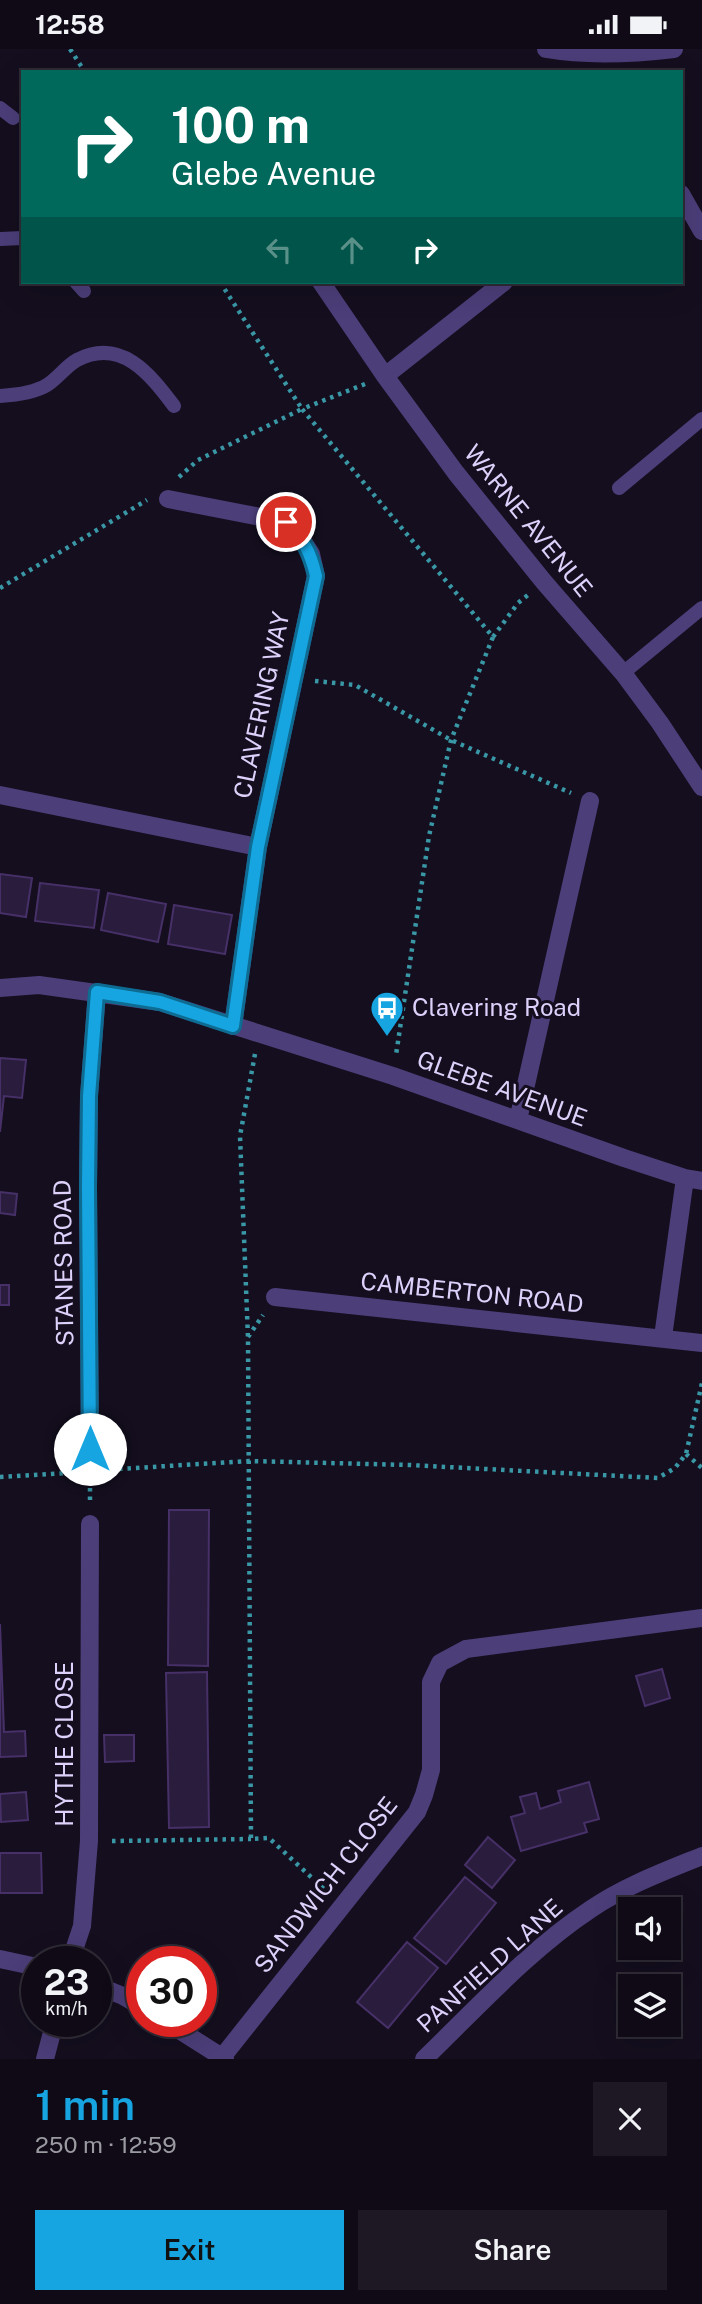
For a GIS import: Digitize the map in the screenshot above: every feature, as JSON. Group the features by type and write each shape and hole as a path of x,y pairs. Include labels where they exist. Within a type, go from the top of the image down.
{"street":[{"path":"546,49 565,52 645,53 674,49"},
{"path":"645,53 648,70"},
{"path":"683,198 702,231"},
{"name":"WARNE AVENUE","path":"322,284 456,473 544,582 623,673 702,787"},
{"path":"385,376 502,284"},
{"name":"CLAVERING WAY","path":"164,493 286,522 311,554 316,576 258,847 233,1026"},
{"path":"0,795 258,847"},
{"path":"518,1121 590,801"},
{"name":"GLEBE AVENUE","path":"0,988 39,985 160,1002 393,1076 693,1180"},
{"name":"STANES ROAD","path":"90,1449 88,1148 97,992"},
{"path":"663,1337 693,1180"},
{"name":"CAMBERTON ROAD","path":"275,1297 702,1343"},
{"name":"HYTHE CLOSE","path":"75,1946 82,1926 89,1841 90,1524"},
{"name":"SANDWICH CLOSE","path":"224,2058 417,1812 425,1795 431,1770 431,1682 440,1663 466,1649 702,1618"},
{"name":"PANFIELD LANE","path":"424,2059 535,1952 592,1908 649,1878 702,1856"},
{"path":"0,1959 21,1964"},
{"path":"45,2059 51,2037"},
{"path":"191,2037 224,2058"}],"lane":[{"path":"0,108 13,118"},
{"path":"0,239 21,238"},
{"path":"0,396 23,394 47,385 74,361 95,352 138,363 174,406"},
{"path":"619,488 702,418"},
{"path":"623,673 702,608"}],"path":[{"path":"70,49 84,70"},
{"path":"221,284 302,409 493,638"},
{"path":"0,588 164,493 198,460 302,409 385,376"},
{"path":"393,1076 429,836 451,740 493,638 517,603 544,582"},
{"path":"293,678 355,685 451,740 590,801"},
{"path":"251,1839 248,1338 240,1136 259,1033"},
{"path":"0,1478 249,1461 423,1466 658,1478 675,1468 686,1454 702,1383"},
{"path":"90,1449 90,1524"},
{"path":"686,1454 702,1468"},
{"path":"89,1841 269,1838 342,1906"}],"building":[{"path":"0,874 32,878 26,917 0,913"},
{"path":"40,883 99,890 94,928 35,921"},
{"path":"108,893 166,904 158,942 101,930"},
{"path":"174,905 232,915 225,954 168,944"},
{"path":"0,1058 26,1060 22,1098 4,1096 0,1132"},
{"path":"0,1192 17,1194 15,1215 0,1213"},
{"path":"0,1285 9,1285 9,1305 0,1305"},
{"path":"169,1510 209,1510 208,1666 168,1665"},
{"path":"0,1624 4,1732 25,1731 26,1756 0,1757"},
{"path":"662,1669 670,1698 645,1706 636,1676"},
{"path":"207,1672 209,1827 169,1828 166,1673"},
{"path":"104,1735 134,1735 134,1761 105,1762"},
{"path":"589,1782 599,1819 584,1823 587,1832 521,1851 511,1817 525,1813 520,1797 536,1793 540,1809 561,1802 558,1791"},
{"path":"26,1792 28,1820 1,1822 0,1794"},
{"path":"488,1837 515,1860 492,1888 465,1865"},
{"path":"0,1853 41,1853 42,1893 0,1893"},
{"path":"465,1877 496,1903 446,1964 414,1938"},
{"path":"407,1942 438,1968 388,2028 357,2002"}],"place":[{"name":"Clavering Road","path":"387,1038"}],"route":[{"path":"90,1449 89,1096 97,992 160,1002 233,1026 258,847 316,576 311,554 286,522"}]}
